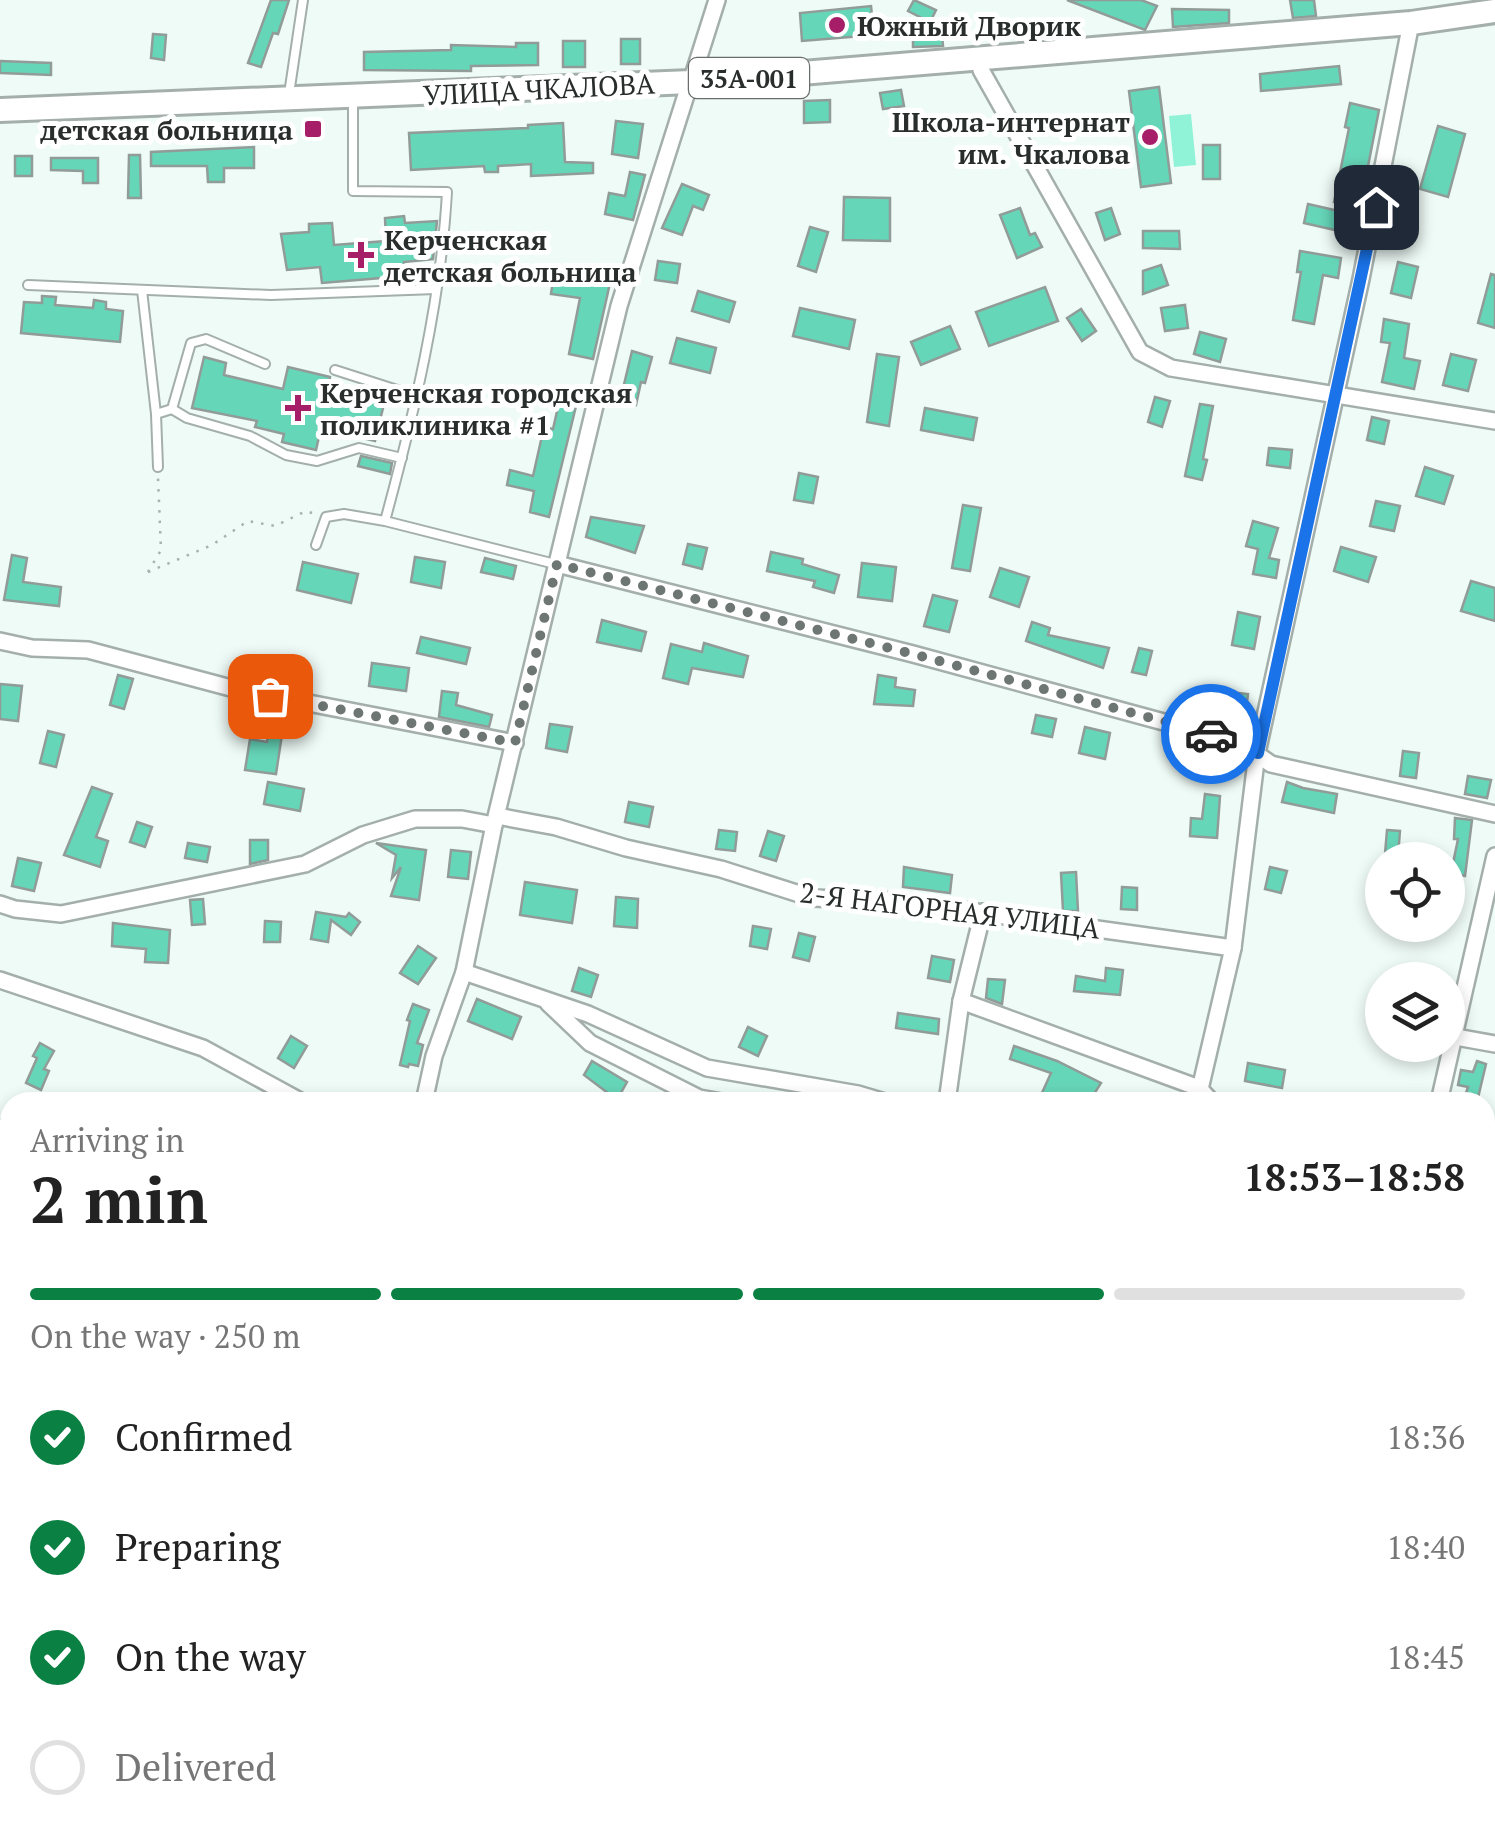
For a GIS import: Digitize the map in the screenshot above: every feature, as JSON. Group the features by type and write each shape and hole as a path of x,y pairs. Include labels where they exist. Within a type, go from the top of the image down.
{"main road":[{"name":"УЛИЦА ЧКАЛОВА","path":"1410,28 1495,11"},
{"name":"УЛИЦА ЧКАЛОВА","path":"0,110 689,87 1495,21"},
{"name":"УЛИЦА ЧКАЛОВА","path":"0,119 288,103"}],"street":[{"path":"426,1092 434,1056 464,972 495,820 619,306 717,0"},
{"path":"1199,1092 1233,948 1258,753 1336,397 1410,28"},
{"path":"979,65 1140,352 1171,368 1495,422"},
{"path":"557,564 931,658 1242,742 1271,764 1495,814"},
{"path":"0,641 32,648 88,650 231,688 515,743"},
{"name":"2-Я НАГОРНАЯ УЛИЦА","path":"0,904 15,910 61,914 305,864 363,835 414,819 462,818 556,828 721,870 812,898 897,901 1233,948"},
{"path":"1465,994 1495,856"},
{"path":"948,1092 961,1001 983,912"},
{"path":"464,972 588,1014 707,1068 846,1092"},
{"path":"0,980 203,1048 284,1092"},
{"path":"545,1000 590,1043 687,1092"},
{"path":"961,1001 1190,1092"},
{"path":"1465,1038 1495,1044"},
{"path":"1442,1092 1450,1062"}],"lane":[{"path":"288,103 304,0"},
{"path":"354,101 354,191 447,192 443,258 416,396 385,521"},
{"path":"28,285 272,294 436,289"},
{"path":"142,290 158,467"},
{"path":"172,409 191,343 206,339 265,364"},
{"path":"336,370 416,396"},
{"path":"156,414 172,409 187,418 250,436 286,455 316,462 359,448 402,458"},
{"path":"316,545 326,517 344,514 557,564"}],"path":[{"path":"158,467 160,550 148,572 212,546 248,521 275,526 306,511"}],"green space":[{"path":"1191,114 1196,165 1174,167 1169,116"}],"building":[{"path":"271,0 289,0 261,67 248,63"},
{"path":"914,0 936,10 930,22 908,11"},
{"path":"1067,0 1141,0 1157,6 1145,30"},
{"path":"1290,0 1314,0 1316,16 1293,18"},
{"path":"871,6 874,35 802,41 800,13"},
{"path":"1172,9 1229,10 1229,23 1173,27"},
{"path":"942,33 943,46 913,47 913,34"},
{"path":"153,34 166,35 164,60 151,58"},
{"path":"621,39 640,39 640,64 621,64"},
{"path":"563,41 585,41 585,67 563,67"},
{"path":"516,43 538,43 538,65 471,66 471,71 364,70 364,52 451,50 451,45 516,47"},
{"path":"0,61 51,63 51,75 0,73"},
{"path":"1339,66 1341,84 1261,91 1260,74"},
{"name":"Школа-интернат им. Чкалова","path":"1159,87 1171,183 1141,187 1129,91"},
{"path":"901,90 904,106 883,109 880,93"},
{"path":"830,100 830,122 804,123 804,101"},
{"path":"1350,103 1379,110 1360,207 1334,202 1349,128 1345,127"},
{"path":"616,121 643,124 638,158 612,154"},
{"path":"563,123 565,162 593,163 593,173 531,176 531,164 498,166 498,172 485,172 484,166 411,170 409,133"},
{"path":"1438,126 1465,134 1448,197 1420,189"},
{"path":"1203,145 1220,145 1220,179 1203,179"},
{"path":"254,147 254,168 224,168 224,182 208,182 207,166 151,166 151,152"},
{"path":"129,155 140,155 141,198 128,198"},
{"path":"15,156 32,156 32,176 15,176"},
{"path":"51,158 98,158 98,183 83,183 83,171 51,170"},
{"path":"630,172 645,175 633,220 605,214 609,193 625,196"},
{"path":"682,184 709,195 703,210 693,206 682,235 662,228"},
{"path":"844,197 890,198 890,241 843,240"},
{"path":"1308,204 1343,212 1339,231 1304,223"},
{"path":"1020,208 1030,235 1035,233 1042,247 1017,258 1000,215"},
{"path":"1111,208 1120,234 1105,240 1096,213"},
{"path":"404,216 405,223 437,221 433,259 404,262 405,276 322,283 320,267 287,270 281,234 309,232 309,224 332,223 334,245 386,241 385,218"},
{"path":"810,227 828,232 816,272 798,266"},
{"path":"1143,231 1179,231 1180,249 1143,248"},
{"path":"1300,251 1341,258 1338,278 1323,275 1314,324 1293,320 1301,272 1297,272"},
{"path":"658,261 680,264 677,283 655,280"},
{"path":"1398,262 1418,267 1411,298 1391,293"},
{"path":"1161,265 1168,285 1143,294 1143,271"},
{"path":"555,266 612,274 593,359 569,354 580,298 551,294"},
{"path":"1491,274 1495,275 1495,328 1478,323"},
{"path":"1045,287 1058,321 989,346 976,312"},
{"path":"698,291 735,302 729,322 692,311"},
{"path":"42,296 56,297 55,305 93,308 94,300 106,302 106,309 123,311 120,342 21,333 24,302 42,303"},
{"path":"1185,305 1188,328 1165,331 1161,308"},
{"path":"800,308 855,320 849,349 793,336"},
{"path":"1081,309 1096,331 1082,341 1067,318"},
{"path":"1384,319 1409,324 1404,358 1420,361 1414,389 1382,382 1390,343 1381,342"},
{"path":"950,326 960,349 921,365 911,342"},
{"path":"1200,332 1226,339 1220,362 1194,354"},
{"path":"677,338 716,348 710,373 670,363"},
{"path":"632,351 652,357 636,405 620,401"},
{"path":"877,354 899,357 889,426 867,422"},
{"path":"1451,354 1476,360 1468,391 1443,385"},
{"path":"204,357 226,363 224,375 283,389 288,367 330,377 329,383 357,390 355,397 384,404 375,441 321,428 316,450 282,442 284,434 255,427 257,421 192,408"},
{"path":"561,394 578,398 549,517 530,512 534,491 507,485 510,470 533,476 544,427 553,429"},
{"path":"1155,397 1170,401 1162,427 1148,422"},
{"path":"1200,404 1213,406 1202,480 1185,476"},
{"path":"925,408 977,418 973,440 921,430"},
{"path":"1372,417 1389,421 1384,444 1367,440"},
{"path":"1269,448 1292,450 1290,468 1267,465"},
{"path":"361,456 392,463 390,474 358,466"},
{"path":"1425,467 1453,476 1444,504 1416,496"},
{"path":"799,473 818,477 813,503 794,500"},
{"path":"1376,501 1400,506 1394,531 1370,526"},
{"path":"963,505 981,508 970,571 952,568"},
{"path":"591,517 644,526 635,553 586,537"},
{"path":"1253,521 1278,528 1269,558 1279,560 1276,578 1253,574 1258,549 1246,546"},
{"path":"688,544 707,548 702,569 683,564"},
{"path":"1341,547 1376,557 1368,582 1334,571"},
{"path":"771,552 803,559 802,564 839,575 834,593 813,587 815,581 767,571"},
{"path":"12,555 27,558 23,582 61,587 59,606 4,600"},
{"path":"415,557 445,562 441,588 411,582"},
{"path":"485,558 516,566 513,579 481,572"},
{"path":"303,562 358,574 351,603 297,590"},
{"path":"862,563 896,567 892,601 858,597"},
{"path":"1000,568 1029,577 1019,607 990,597"},
{"path":"1471,581 1495,588 1495,621 1461,611"},
{"path":"933,595 957,601 949,632 924,626"},
{"path":"1238,612 1260,617 1254,649 1232,645"},
{"path":"602,620 646,632 641,651 597,642"},
{"path":"1032,622 1050,628 1048,635 1109,648 1103,668 1026,641"},
{"path":"421,637 470,648 466,664 417,653"},
{"path":"704,643 748,656 743,677 692,668 688,684 663,678 671,644 702,652"},
{"path":"1139,648 1152,651 1146,675 1132,672"},
{"path":"372,663 409,668 406,691 369,686"},
{"path":"118,675 133,679 124,709 110,705"},
{"path":"878,675 896,678 895,687 915,690 913,706 874,704"},
{"path":"0,684 22,686 18,721 0,719"},
{"path":"442,691 458,693 456,705 492,715 489,727 439,717"},
{"path":"1229,692 1248,694 1246,711 1226,709"},
{"path":"272,707 298,712 295,730 283,728 276,774 245,770 250,739 267,742"},
{"path":"1036,715 1056,719 1052,737 1032,733"},
{"path":"550,724 572,727 567,752 546,748"},
{"path":"1085,727 1110,733 1105,759 1079,753"},
{"path":"48,731 64,735 56,767 40,763"},
{"path":"1403,751 1419,753 1416,778 1400,776"},
{"path":"1468,776 1491,780 1487,798 1465,794"},
{"path":"268,782 304,789 300,811 264,804"},
{"path":"1287,782 1337,794 1334,813 1282,802"},
{"path":"92,787 112,794 96,837 108,841 100,867 64,855"},
{"path":"1205,794 1220,796 1217,838 1190,836 1191,818 1202,819"},
{"path":"629,802 653,807 649,827 625,822"},
{"path":"1455,818 1472,820 1465,876 1465,842 1454,839"},
{"path":"137,822 152,827 145,847 130,842"},
{"path":"719,830 737,832 735,851 716,849"},
{"path":"1387,830 1400,831 1399,842 1386,842"},
{"path":"768,831 784,836 776,861 760,856"},
{"path":"250,840 268,840 268,860 250,864"},
{"path":"188,843 210,847 207,862 185,858"},
{"path":"376,843 426,850 419,900 391,896 401,867 392,878 396,855"},
{"path":"451,850 471,852 468,879 448,877"},
{"path":"18,858 41,863 34,891 12,886"},
{"path":"904,867 952,875 950,893 903,887"},
{"path":"1270,867 1287,871 1281,893 1265,889"},
{"path":"1076,872 1078,911 1063,911 1061,873"},
{"path":"525,882 577,890 572,923 520,915"},
{"path":"1122,887 1137,888 1137,910 1121,909"},
{"path":"616,897 638,899 637,928 614,926"},
{"path":"203,899 205,924 192,925 190,900"},
{"path":"316,912 346,917 349,913 360,922 351,935 331,920 328,942 311,939"},
{"path":"265,921 281,922 280,942 264,942"},
{"path":"113,923 170,930 168,963 145,962 146,949 112,946"},
{"path":"753,926 771,929 767,949 750,946"},
{"path":"799,933 815,937 809,961 793,957"},
{"path":"418,946 436,958 418,984 400,973"},
{"path":"932,956 954,960 950,982 928,978"},
{"path":"579,968 598,975 591,997 572,991"},
{"path":"1106,968 1123,970 1120,995 1074,991 1076,976 1105,981"},
{"path":"988,979 1005,980 1002,1004 986,998"},
{"path":"477,999 521,1017 512,1039 468,1021"},
{"path":"413,1004 429,1010 417,1043 423,1045 418,1066 408,1067 400,1065"},
{"path":"898,1013 939,1019 938,1034 896,1028"},
{"path":"748,1027 767,1036 758,1056 739,1047"},
{"path":"291,1036 307,1046 294,1068 278,1058"},
{"path":"40,1043 54,1051 44,1069 49,1071 41,1090 26,1083"},
{"path":"1014,1046 1057,1061 1101,1083 1095,1092 1042,1092 1051,1073 1010,1059"},
{"path":"592,1061 627,1082 621,1092 606,1092 584,1075"},
{"path":"1477,1061 1486,1064 1479,1092 1466,1092 1468,1087 1458,1085 1461,1070 1473,1072"},
{"path":"1248,1063 1285,1070 1282,1088 1245,1081"}],"way so far":[{"path":"270,696 515,743 557,564 1211,734"}],"place":[{"name":"Южный Дворик","path":"837,25"},
{"name":"детская больница","path":"313,129"},
{"name":"Школа-интернат им. Чкалова","path":"1150,137"},
{"name":"Керченская детская больница","path":"361,255"},
{"name":"Керченская городская поликлиника #1","path":"298,408"}],"route":[{"path":"1211,734 1242,742 1258,753 1376,207"}]}
